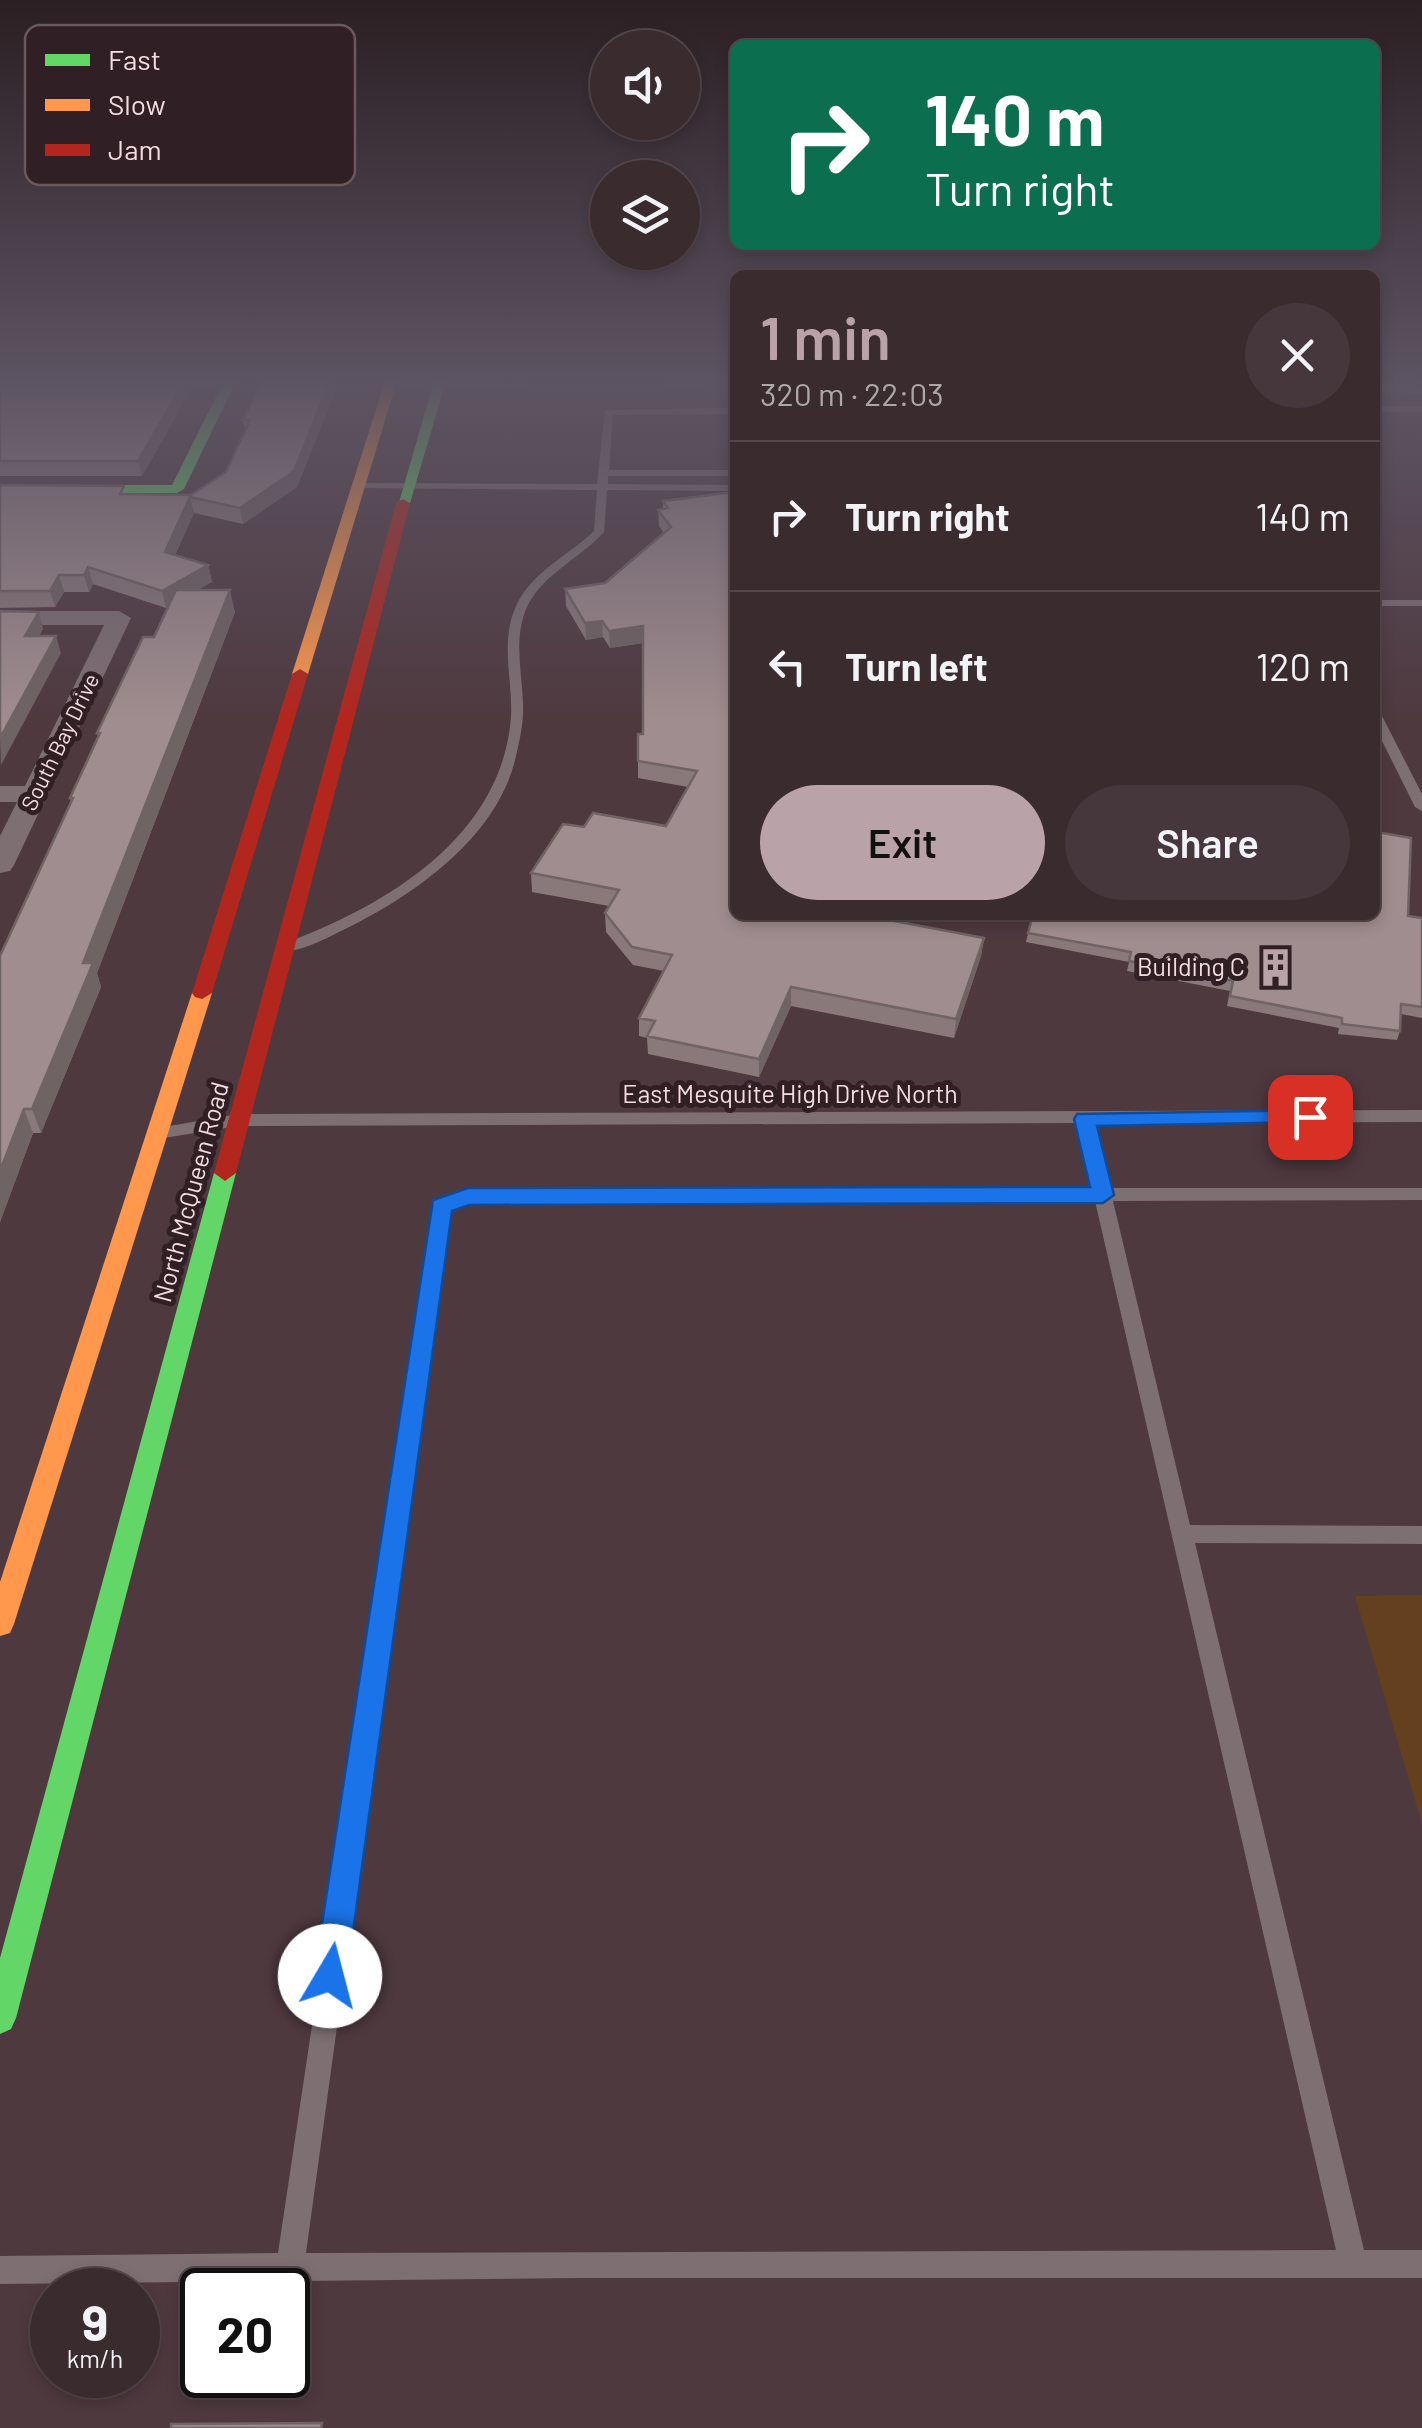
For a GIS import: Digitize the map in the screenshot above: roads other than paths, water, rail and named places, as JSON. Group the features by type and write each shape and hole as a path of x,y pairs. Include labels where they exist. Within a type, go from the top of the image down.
{"main road":[{"name":"North McQueen Road","path":"0,1624 158,1133 356,494"},
{"name":"North McQueen Road","path":"0,2018 406,494"}],"street":[{"name":"South Bay Drive","path":"0,618 120,618 0,865"},
{"path":"0,794 36,794"}],"lane":[{"path":"285,948 328,935 404,894 488,806 514,754 517,691 510,655 520,613 526,597 598,532 600,494"},
{"path":"1380,603 1422,603"},
{"path":"1380,724 1422,806"},
{"name":"East Mesquite High Drive North","path":"158,1133 238,1120 1422,1116"},
{"path":"1085,1119 1352,2264"},
{"path":"290,2266 441,1206 468,1196 1422,1194"},
{"path":"1184,1534 1422,1535"},
{"path":"0,2270 1422,2264"}],"place":[{"name":"Building C","path":"1275,967"}]}
